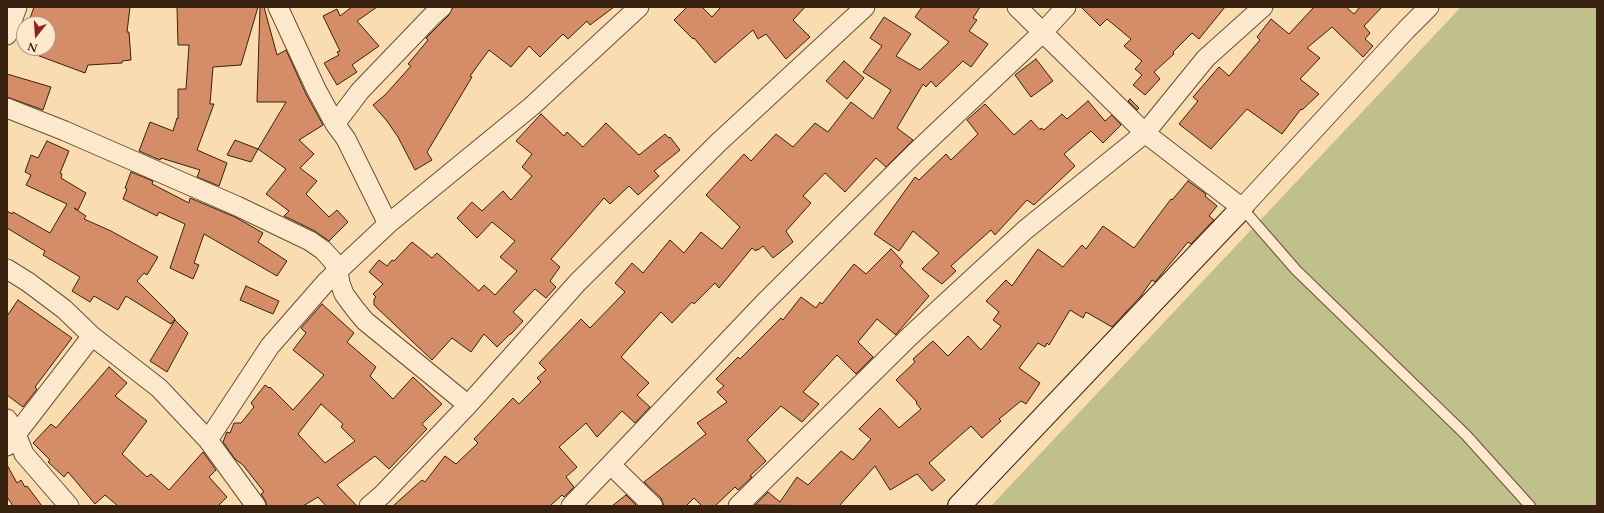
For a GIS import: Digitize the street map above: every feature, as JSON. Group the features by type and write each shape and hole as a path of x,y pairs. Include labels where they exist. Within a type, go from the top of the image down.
{"main road":[{"path":"959,506 1242,208"}],"street":[{"path":"7,35 17,7"},
{"path":"278,7 316,89 334,124 346,139 388,224"},
{"path":"334,124 360,91 442,7"},
{"path":"208,440 270,346 309,300 388,224 532,106 639,7"},
{"path":"369,506 382,495 468,405 578,282 719,142 865,7"},
{"path":"1017,7 1145,133 1242,208 1429,7"},
{"path":"571,506 764,304 916,153 1042,33 1066,7"},
{"path":"738,506 910,336 1019,235 1145,133 1206,58 1262,7"},
{"path":"7,108 65,131 237,206 310,241 323,250 333,261 338,271 344,294 354,309 366,321 468,405"},
{"path":"7,269 28,282 64,309 92,336 159,388 208,440 256,506"},
{"path":"69,506 24,454 10,433 92,336"},
{"path":"611,465 653,506"}],"lane":[{"path":"1242,208 1296,270 1466,435 1530,506"}],"green space":[{"path":"1461,7 1597,7 1597,506 991,506"}],"building":[{"path":"34,7 130,7 127,32 129,32 131,60 122,61 122,63 88,65 85,73 39,56 56,56 56,16 31,16"},
{"path":"177,7 258,7 241,65 213,67 210,104 214,104 197,150 227,163 219,186 197,177 200,170 161,158 160,160 139,151 150,122 173,131 177,118 178,119 178,89 186,89 189,45 178,45"},
{"path":"260,7 264,7 277,55 286,50 306,94 323,125 299,140 314,154 300,168 317,181 306,194 329,217 337,210 348,222 329,241 315,231 284,216 289,211 266,194 286,169 258,149 286,102 257,102"},
{"path":"352,7 377,7 357,21 379,46 352,65 357,72 337,85 324,63 339,55 337,52 340,51 323,16 337,9 340,16"},
{"path":"453,7 614,7 590,25 587,21 568,39 563,34 540,57 529,46 511,67 489,50 470,76 472,77 427,152 432,160 415,170 398,137 373,105 385,95 411,66 408,64 428,40 426,38 449,15"},
{"path":"687,7 702,7 712,17 721,7 805,7 793,20 810,37 786,59 766,34 758,39 753,30 715,63 694,38 693,39 674,20"},
{"path":"922,7 980,7 973,18 977,20 969,31 988,44 971,67 963,61 936,87 931,81 926,87 923,84 897,128 913,140 886,167 876,158 845,192 825,173 803,196 811,203 786,231 793,242 773,258 763,246 756,251 752,248 719,288 715,283 694,304 692,302 672,323 661,312 621,357 649,383 637,395 650,407 635,423 622,411 597,437 586,423 559,447 577,467 566,477 574,487 564,497 562,495 550,506 393,506 422,480 425,482 445,456 456,464 478,443 474,439 513,398 519,404 541,382 537,378 546,370 539,363 581,319 590,328 625,292 615,283 632,263 643,273 670,240 684,253 701,232 722,249 740,227 706,195 744,154 751,161 776,134 793,147 815,123 828,132 851,102 873,119 891,90 863,72 882,46 870,38 884,17 911,34 896,56 920,70 949,42 915,17"},
{"path":"1081,7 1225,7 1199,39 1192,33 1173,52 1174,54 1154,72 1160,79 1145,95 1133,85 1142,75 1135,69 1142,61 1124,46 1131,39 1107,19 1100,26"},
{"path":"1314,7 1346,7 1354,14 1360,7 1382,7 1364,26 1370,33 1365,39 1373,46 1363,57 1332,27 1307,48 1320,58 1300,79 1319,94 1302,110 1301,109 1282,134 1247,109 1211,149 1179,124 1198,101 1193,97 1219,67 1229,76 1260,40 1257,37 1271,19 1289,34"},
{"path":"1036,59 1053,81 1031,97 1015,75"},
{"path":"844,61 864,78 847,99 826,81"},
{"path":"7,74 51,87 43,110 7,97"},
{"path":"1130,99 1139,108 1137,110 1128,101"},
{"path":"1088,101 1105,121 1112,115 1121,125 1103,143 1091,131 1064,154 1075,166 1034,205 1027,200 995,235 991,230 951,266 956,271 942,284 922,269 939,253 913,231 899,251 874,234 915,177 919,180 946,154 951,160 978,134 967,120 985,104 1014,135 1031,120 1040,130 1041,128 1044,130 1062,114 1067,119"},
{"path":"541,114 564,136 567,132 583,147 606,123 639,155 665,134 669,138 670,137 680,150 654,171 659,176 638,195 629,186 610,204 604,198 551,259 560,267 550,281 556,287 546,298 535,289 513,312 523,321 497,347 484,334 471,352 452,338 432,360 374,305 374,299 376,297 373,294 383,284 369,272 379,260 387,266 392,260 394,261 412,242 432,258 437,253 479,291 484,285 495,295 517,271 500,257 515,241 492,222 477,238 457,218 472,202 482,211 503,191 511,200 532,176 522,167 532,154 516,141"},
{"path":"235,140 258,149 251,162 227,155"},
{"path":"47,141 69,151 60,173 62,174 61,178 86,193 78,210 74,208 86,216 84,219 111,231 158,257 147,275 144,273 137,281 175,319 171,324 126,296 118,310 94,296 90,302 72,291 80,277 43,255 45,251 7,228 7,211 12,214 13,212 50,233 67,204 26,185 31,175 25,172 31,155 38,158"},
{"path":"131,172 153,181 152,184 189,203 190,198 235,217 263,233 258,242 287,261 277,276 204,234 194,263 199,265 193,279 170,268 185,224 159,212 157,216 123,199 127,189 125,188"},
{"path":"1188,181 1206,194 1205,196 1217,206 1209,216 1214,220 1191,244 1188,242 1155,282 1152,280 1141,296 1112,327 1086,312 1083,318 1070,310 1049,345 1047,343 1045,347 1038,343 1019,368 1040,383 1026,404 1021,401 999,419 1001,421 982,438 971,426 929,463 945,480 932,491 917,474 890,490 875,466 839,506 755,505 768,492 780,502 797,477 808,485 841,451 853,460 871,439 859,429 880,408 899,428 921,409 916,403 917,402 896,380 915,362 913,359 933,341 948,356 968,336 981,350 1001,326 993,320 999,312 986,301 1006,280 1012,286 1038,249 1063,267 1082,245 1086,249 1103,226 1134,248 1171,199 1172,200"},
{"path":"891,249 903,262 900,266 929,296 896,335 877,319 858,342 873,357 856,374 837,355 803,392 819,404 802,422 781,406 747,440 766,461 738,490 735,487 715,506 702,506 694,498 686,506 664,506 661,498 644,482 706,434 697,423 727,402 717,392 724,386 716,379 738,357 740,359 781,318 783,320 801,297 816,308 820,302 822,304 854,264 866,274"},
{"path":"246,286 279,301 273,314 240,300"},
{"path":"18,300 72,338 35,387 37,389 23,407 7,395 7,316"},
{"path":"322,304 354,333 347,342 376,367 370,376 393,399 413,377 442,404 422,424 427,429 389,469 375,456 337,485 357,506 326,506 318,497 303,506 267,506 261,494 264,492 243,465 235,459 223,442 227,432 230,433 234,423 241,423 254,407 251,403 265,385 269,388 270,387 293,410 324,375 293,350 306,333 301,328","holes":["321,404 343,424 341,427 355,441 325,463 298,434"]},
{"path":"175,320 188,333 167,372 150,361"},
{"path":"109,367 127,383 115,396 147,421 122,454 147,477 151,474 169,490 203,452 216,470 209,477 227,497 218,506 118,506 105,495 95,504 68,472 64,477 48,462 50,460 33,443 51,424 56,428"},
{"path":"7,465 17,483 21,480 25,487 27,486 42,506 13,506 7,497"},
{"path":"626,495 637,506 612,506"}]}
